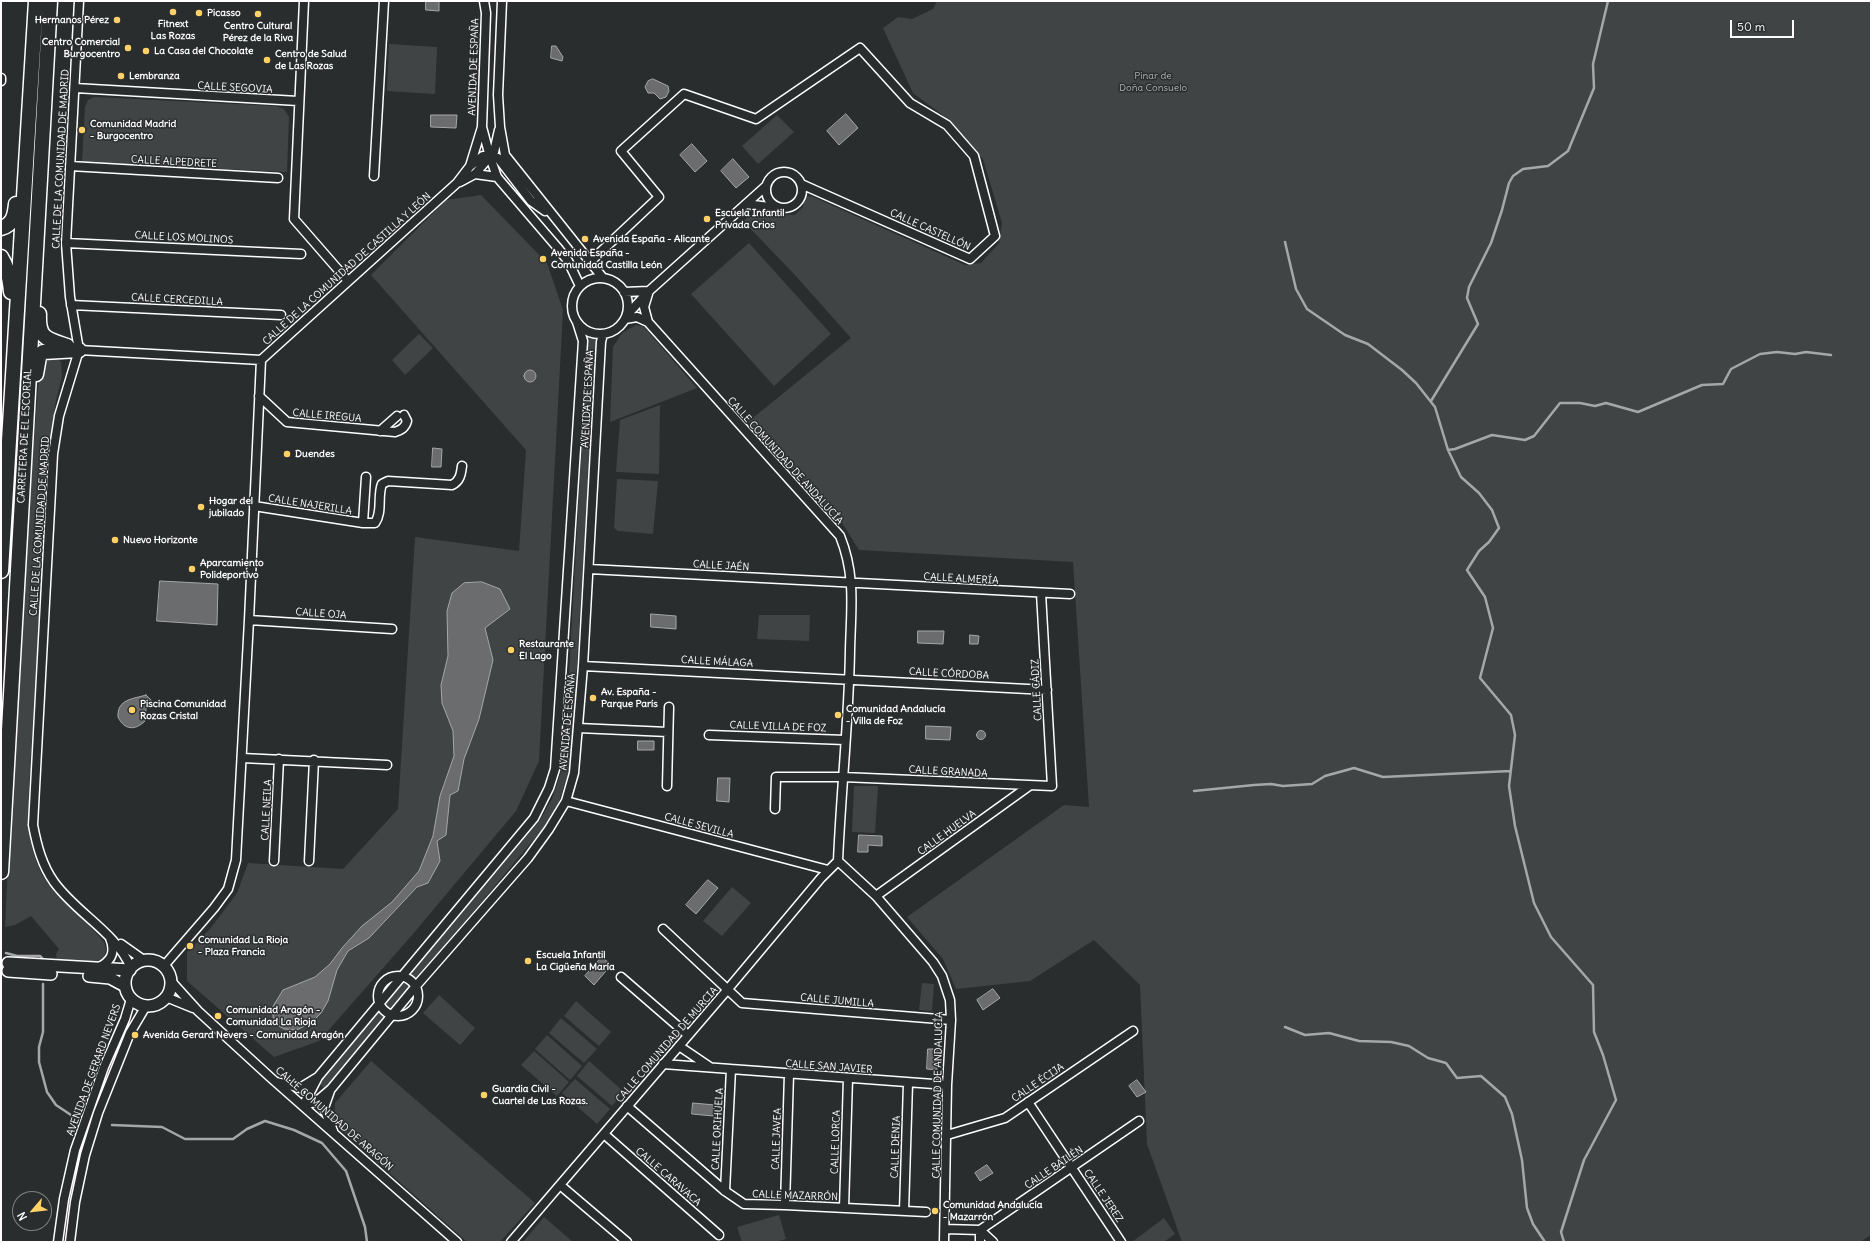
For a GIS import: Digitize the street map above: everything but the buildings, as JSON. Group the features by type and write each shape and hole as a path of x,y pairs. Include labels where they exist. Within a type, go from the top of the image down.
{"highway":[{"name":"CARRETERA DE EL ESCORIAL","path":"1,571 36,1"},
{"name":"CARRETERA DE EL ESCORIAL","path":"1,872 50,1"},
{"path":"1,228 12,221 15,214 29,103"},
{"path":"41,151 45,197 39,326 44,337 50,341 79,350"},
{"path":"1,257 5,263 11,280 15,324"},
{"path":"20,543 37,363 43,352 79,350"}],"street":[{"name":"CALLE DE LA COMUNIDAD DE MADRID","path":"79,1 66,242 71,305 79,350 59,416 53,454 34,826 37,846 43,864 54,882 69,900 108,934 145,961"},
{"path":"304,1 298,101 294,219 348,281"},
{"path":"374,176 384,1"},
{"name":"AVENIDA DE ESPAÑA","path":"484,1 486,13 482,127 490,157 497,177 568,261 580,286"},
{"path":"502,1 498,95 500,127 506,155 603,278"},
{"name":"CALLE CASTELLÓN","path":"591,261 659,197 621,151 684,94 756,119 860,48 910,103 947,125 974,156 995,236 970,259 801,184"},
{"name":"CALLE SEGOVIA","path":"75,88 298,101"},
{"name":"CALLE DE LA COMUNIDAD DE CASTILLA Y LEÓN","path":"470,166 482,127"},
{"path":"490,157 494,152 500,127"},
{"name":"CALLE DE LA COMUNIDAD DE CASTILLA Y LEÓN","path":"79,350 261,360 457,183 470,166 483,156 490,157"},
{"path":"490,157 498,158 531,201 553,216"},
{"name":"CALLE DE LA COMUNIDAD DE CASTILLA Y LEÓN","path":"457,183 475,174 490,157"},
{"name":"CALLE ALPEDRETE","path":"70,166 278,178"},
{"path":"746,204 778,208 788,208 796,204 802,194 801,184 794,175 786,172 776,174 769,179 766,186 766,194 769,201 778,208"},
{"path":"475,174 497,177"},
{"path":"626,317 628,307 624,292 615,283 603,278 591,280 580,286 575,294 572,304 573,314 585,329 594,333 603,334 612,331 620,326 649,291 766,186"},
{"name":"CALLE LOS MOLINOS","path":"66,242 301,254"},
{"path":"624,292 649,291"},
{"path":"648,322 644,307 649,291"},
{"name":"CALLE CERCEDILLA","path":"71,305 281,315"},
{"path":"626,317 638,317 648,322"},
{"name":"AVENIDA DE ESPAÑA","path":"304,1106 309,1092 318,1077 534,818 549,788 556,769 583,341 578,322"},
{"name":"CALLE COMUNIDAD DE ANDALUCÍA","path":"648,322 840,536 848,555 852,582 850,679 838,860 876,896 933,962 942,976 950,1000 951,1020 947,1085 944,1242"},
{"name":"AVENIDA DE ESPAÑA","path":"304,1106 317,1101 331,1089 416,986 528,858 549,829 566,801 574,773 583,666 600,349 603,334"},
{"path":"163,966 214,908 228,889 236,860 261,360"},
{"name":"CALLE IREGUA","path":"259,396 287,422 380,431 400,430 405,426 407,421 401,415 380,431"},
{"name":"CALLE NAJERILLA","path":"254,506 363,523 375,523 379,517 380,490 382,484 388,481 452,485 457,482 460,477 462,466"},
{"name":"CALLE NAJERILLA","path":"363,523 366,477"},
{"name":"CALLE JAÉN","path":"589,569 852,582"},
{"name":"CALLE ALMERÍA","path":"852,582 1070,594"},
{"name":"CALLE CÁDIZ","path":"1041,593 1052,786"},
{"name":"CALLE OJA","path":"249,620 392,629"},
{"name":"CALLE MÁLAGA","path":"583,666 850,679"},
{"name":"CALLE CÓRDOBA","path":"850,679 1047,690"},
{"path":"666,786 669,707"},
{"path":"578,728 668,732"},
{"name":"CALLE VILLA DE FOZ","path":"709,735 845,740"},
{"path":"242,758 314,760 387,765"},
{"name":"CALLE NEILA","path":"274,861 279,759"},
{"path":"309,861 314,760"},
{"name":"CALLE GRANADA","path":"775,809 776,777 843,777 1052,786"},
{"name":"CALLE HUELVA","path":"876,896 1029,786"},
{"name":"CALLE SEVILLA","path":"566,801 828,870"},
{"name":"CALLE COMUNIDAD DE MURCIA","path":"511,1242 838,860"},
{"name":"CALLE JUMILLA","path":"663,929 742,1003 951,1020"},
{"name":"CALLE DE LA COMUNIDAD DE MADRID","path":"108,934 125,954 131,969"},
{"path":"94,969 104,965 111,958 114,950 108,934"},
{"path":"125,986 110,978 8,967 131,969 145,961 154,962 163,966 169,975 169,992 166,997 157,1004 146,1006 131,999 125,986 125,980 131,969"},
{"path":"393,976 403,976 416,986 418,995 417,1004 412,1011 406,1015 391,1016 384,1012 379,1005 377,996 379,987 385,980 393,976"},
{"path":"621,977 688,1035"},
{"name":"CALLE COMUNIDAD DE ARAGÓN","path":"170,980 198,1011 457,1242"},
{"name":"CALLE COMUNIDAD DE ARAGÓN","path":"166,997 198,1011"},
{"name":"AVENIDA DE GERARD NEVERS","path":"58,1242 65,1192 75,1150 93,1096 125,1019 131,999"},
{"name":"AVENIDA DE GERARD NEVERS","path":"70,1242 75,1202 85,1155 98,1113 130,1033 146,1006"},
{"name":"CALLE ÉCIJA","path":"947,1135 1005,1118 1133,1031"},
{"path":"679,1046 710,1067"},
{"name":"CALLE SAN JAVIER","path":"663,1064 947,1085"},
{"name":"CALLE ORIHUELA","path":"725,1191 731,1068"},
{"name":"CALLE JAVEA","path":"785,1205 789,1074"},
{"name":"AVENIDA DE ESPAÑA","path":"276,1082 300,1088 318,1077"},
{"name":"CALLE LORCA","path":"844,1208 848,1078"},
{"name":"CALLE DENIA","path":"904,1211 908,1083"},
{"name":"AVENIDA DE ESPAÑA","path":"331,1089 324,1108 334,1133"},
{"name":"CALLE JEREZ","path":"1028,1102 1121,1242"},
{"name":"CALLE MAZARRÓN","path":"627,1106 725,1191 744,1204 926,1212"},
{"name":"CALLE BAILÉN","path":"980,1230 1139,1121"},
{"name":"CALLE CARAVACA","path":"604,1134 719,1236"},
{"path":"560,1185 627,1242"},
{"path":"945,1229 980,1230 993,1242"},
{"path":"980,1230 980,1242"}],"green space":[{"name":"Pinar de Doña Consuelo","path":"937,1 1871,1 1871,1235 1860,1242 1182,1242 1147,1144 1140,985 1094,940 1030,981 956,989 943,959 907,917 1064,805 1089,807 1073,562 859,550 844,526 748,422 851,338 794,274 743,221 754,213 795,215 803,207 805,197 811,196 965,265 981,263 999,243 1002,223 983,159 944,116 913,93 883,28 898,17 912,19 933,9"},
{"path":"389,44 437,47 435,94 387,91"},
{"path":"94,97 275,106 284,109 289,117 287,172 82,162 85,107 88,100"},
{"path":"777,115 794,132 758,164 742,146"},
{"path":"481,195 547,263 563,310 539,761 516,811 413,934 319,1041 274,1057 187,981 187,952 210,929 237,893 248,863 343,869 398,809 415,537 519,551 526,450 371,275 446,200"},
{"path":"749,243 831,334 774,386 691,294"},
{"path":"636,325 644,327 697,388 610,422 613,347 622,333"},
{"path":"419,334 433,348 405,375 392,360"},
{"path":"588,334 597,335 571,764 559,802 545,826 325,1089 319,1083 540,820 552,799 564,763"},
{"path":"54,355 61,362 62,377 56,400 49,449 29,786 29,817 32,846 41,873 60,898 104,942 106,949 104,958 92,963 57,960 56,954 59,949 31,916 15,925 5,927 19,633 40,362"},
{"path":"660,405 659,474 616,472 620,420"},
{"path":"617,479 658,481 653,534 618,531 614,528"},
{"path":"759,615 810,615 809,641 757,639"},
{"path":"854,786 878,786 875,833 852,832"},
{"path":"732,887 751,903 722,936 703,921"},
{"path":"922,983 934,984 932,1011 919,1010"},
{"path":"439,995 475,1028 460,1045 423,1013"},
{"path":"576,1001 611,1032 599,1046 564,1016"},
{"path":"561,1018 597,1049 584,1063 549,1033"},
{"path":"547,1035 582,1066 570,1080 535,1049"},
{"path":"534,1051 569,1082 557,1096 521,1065"},
{"path":"371,1061 535,1203 500,1242 467,1242 339,1128 334,1118 335,1103"},
{"path":"589,1061 624,1092 612,1106 577,1076"},
{"path":"575,1079 610,1109 597,1124 562,1093"},
{"path":"779,1215 786,1239 775,1242 742,1242 737,1227"},
{"path":"544,1217 573,1242 523,1242"},
{"path":"1164,1218 1175,1234 1164,1242 1132,1242"}],"shaded area":[{"path":"426,1 439,1 439,11 426,10"},
{"path":"552,46 556,46 563,57 562,61 551,58"},
{"path":"653,79 668,86 669,91 666,97 660,99 654,93 648,93 645,87 648,81"},
{"path":"846,114 858,128 839,145 827,131"},
{"path":"431,115 457,115 456,128 431,127"},
{"path":"692,144 707,161 695,172 680,155"},
{"path":"733,159 749,177 736,188 721,171"},
{"path":"528,370 532,370 536,376 532,382 528,382 524,378 524,374"},
{"path":"433,448 442,449 441,467 432,467"},
{"path":"160,581 218,584 217,625 157,621"},
{"path":"482,582 500,589 510,609 485,628 493,660 479,719 464,759 458,791 450,795 446,835 437,841 440,861 428,883 417,887 369,938 348,951 337,970 328,1001 321,1013 312,1022 297,1030 284,1029 274,1023 272,1008 283,990 315,977 330,964 362,926 392,902 419,871 433,836 440,796 454,756 453,731 442,703 441,685 448,656 447,611 452,593 464,583"},
{"path":"651,614 676,616 676,629 651,627"},
{"path":"918,631 944,631 943,644 918,643"},
{"path":"970,635 979,636 978,644 970,644"},
{"name":"Piscina Comunidad Rozas Cristal","path":"146,695 151,700 146,709 145,721 134,728 123,725 118,717 118,711 123,703"},
{"path":"926,726 951,727 950,740 926,739"},
{"path":"981,730 986,735 981,740 976,735"},
{"path":"638,741 654,741 654,750 638,750"},
{"path":"718,778 730,778 729,802 717,801"},
{"path":"859,835 882,836 882,846 868,845 868,852 858,852"},
{"path":"708,880 718,888 696,914 686,905"},
{"path":"602,957 611,965 594,985 585,976"},
{"path":"993,989 1000,998 983,1010 977,1000"},
{"path":"928,1049 938,1049 937,1070 927,1069"},
{"path":"1137,1080 1146,1092 1137,1097 1129,1086"},
{"path":"693,1103 715,1105 713,1116 692,1114"},
{"path":"987,1165 993,1173 980,1181 975,1173"}],"waterway":[{"path":"1431,401 1478,324 1467,298 1469,287 1491,243 1509,183 1513,176 1523,169 1548,166 1568,151 1594,88 1593,64 1608,1"},
{"path":"1285,242 1296,289 1307,309 1345,335 1368,344 1402,370 1416,383 1435,407 1448,450 1461,477 1479,493 1492,510 1499,528 1489,542 1479,551 1467,570 1485,597 1493,628 1480,678 1511,715 1515,735 1509,786 1515,826 1534,903 1551,937 1593,985 1594,1032 1603,1055 1616,1100 1584,1160 1561,1232 1564,1242"},
{"path":"1448,450 1455,449 1492,435 1525,440 1534,436 1560,403 1580,403 1595,406 1606,403 1638,412 1702,385 1723,384 1731,369 1760,354 1777,352 1795,354 1806,352 1831,355"},
{"path":"1194,791 1254,785 1271,784 1283,786 1312,784 1325,776 1354,768 1383,777 1510,771"},
{"path":"6,953 17,956 40,956 42,958"},
{"path":"43,984 43,1032 39,1047 39,1062 47,1092 56,1105 71,1115"},
{"path":"1285,1027 1305,1035 1329,1033 1359,1041 1391,1042 1409,1046 1428,1058 1446,1063 1457,1078 1481,1076 1505,1097 1512,1114 1522,1160 1527,1208 1533,1224 1545,1242"},
{"path":"112,1125 162,1127 185,1139 233,1139 247,1129 265,1121 294,1130 322,1143 346,1171 365,1227 367,1242"}],"place":[{"name":"Fitnext Las Rozas","path":"173,12"},
{"name":"Picasso","path":"199,13"},
{"name":"Centro Cultural Pérez de la Riva","path":"258,14"},
{"name":"Hermanos Pérez","path":"117,20"},
{"name":"Centro Comercial Burgocentro","path":"128,48"},
{"name":"La Casa del Chocolate","path":"146,51"},
{"name":"Centro de Salud de Las Rozas","path":"267,60"},
{"name":"Lembranza","path":"121,76"},
{"name":"Comunidad Madrid - Burgocentro","path":"82,130"},
{"name":"Escuela Infantil Privada Crios","path":"707,219"},
{"name":"Avenida España - Alicante","path":"585,239"},
{"name":"Avenida España - Comunidad Castilla León","path":"543,259"},
{"name":"Duendes","path":"287,454"},
{"name":"Hogar del jubilado","path":"201,507"},
{"name":"Nuevo Horizonte","path":"115,540"},
{"name":"Aparcamiento Polideportivo","path":"192,569"},
{"name":"Restaurante El Lago","path":"511,650"},
{"name":"Av. España - Parque París","path":"593,698"},
{"name":"Piscina Comunidad Rozas Cristal","path":"132,710"},
{"name":"Comunidad Andalucía - Villa de Foz","path":"838,715"},
{"name":"Comunidad La Rioja - Plaza Francia","path":"190,946"},
{"name":"Escuela Infantil La Cigüeña María","path":"528,961"},
{"name":"Comunidad Aragón - Comunidad La Rioja","path":"218,1016"},
{"name":"Avenida Gerard Nevers - Comunidad Aragón","path":"135,1035"},
{"name":"Guardia Civil - Cuartel de Las Rozas.","path":"484,1095"},
{"name":"Comunidad Andalucía - Mazarrón","path":"935,1211"}]}
